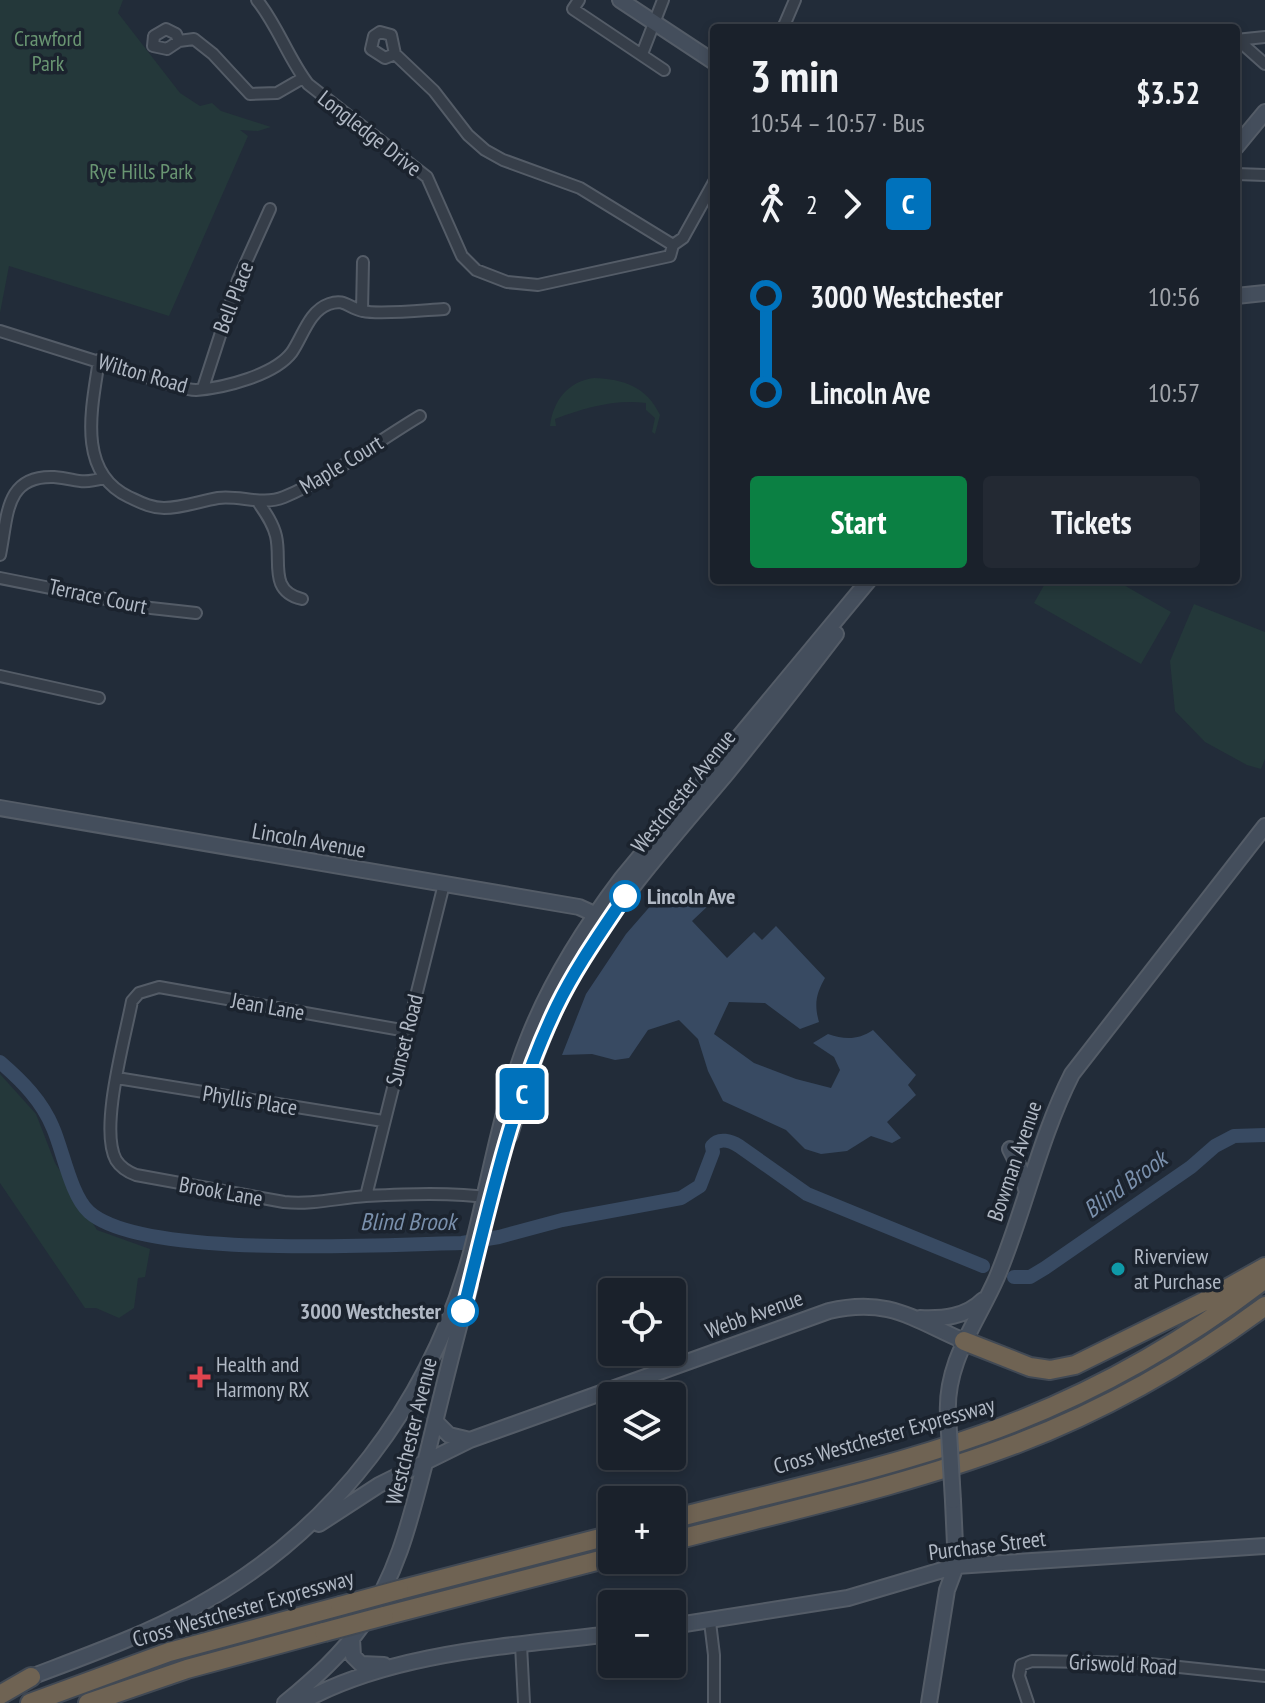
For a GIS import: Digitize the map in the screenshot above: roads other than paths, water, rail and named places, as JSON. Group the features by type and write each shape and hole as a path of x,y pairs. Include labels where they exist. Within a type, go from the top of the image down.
{"highway":[{"path":"964,1341 1030,1367 1050,1370 1075,1365 1144,1333 1265,1267"},
{"name":"Cross Westchester Expressway","path":"686,1515 926,1452 1024,1418 1144,1360 1207,1321 1265,1279"},
{"name":"Cross Westchester Expressway","path":"686,1537 932,1473 1032,1438 1154,1379 1265,1306"},
{"name":"Cross Westchester Expressway","path":"30,1703 169,1652 598,1539"},
{"name":"Cross Westchester Expressway","path":"88,1703 203,1664 598,1561"},
{"path":"0,1692 31,1677"}],"main road":[{"path":"620,0 710,59"},
{"path":"1240,130 1265,100"},
{"path":"1240,142 1265,112"},
{"path":"1240,296 1265,293"},
{"name":"Westchester Avenue","path":"285,1703 321,1673 352,1639 388,1581 413,1511 480,1228 519,1101 539,1046 602,918 866,584"},
{"name":"Westchester Avenue","path":"602,918 626,896 783,704 876,584"},
{"name":"Lincoln Avenue","path":"0,808 579,907 602,918"},
{"name":"Bowman Avenue","path":"929,1703 947,1590 956,1566 948,1415 950,1378 964,1341 988,1294 1051,1119 1072,1074 1265,826"},
{"path":"1010,1149 1022,1173 1026,1192"},
{"name":"Westchester Avenue","path":"289,1543 342,1492 367,1463 400,1415 441,1338 473,1256"},
{"path":"916,1318 952,1317 977,1305 988,1294"},
{"name":"Webb Avenue","path":"289,1543 379,1485 470,1440 829,1311 867,1305 893,1309 964,1341"},
{"path":"435,1421 449,1435 470,1440"},
{"path":"379,1485 392,1484 406,1490 411,1496 413,1511"},
{"path":"31,1677 137,1635 192,1609 237,1582 289,1543"},
{"name":"Purchase Street","path":"686,1625 848,1598 956,1566 1265,1546"},
{"path":"352,1639 353,1656 367,1666 598,1636"},
{"path":"300,1703 357,1678 431,1657"}],"street":[{"name":"Longledge Drive","path":"257,0 303,78 320,95 427,177 462,256 476,270 507,282 538,285 670,256 673,245 683,238 710,189"},
{"path":"642,54 663,0"},
{"path":"785,24 795,0"},
{"path":"576,5 664,70"},
{"path":"1240,40 1265,37"},
{"path":"179,41 194,39 213,54 250,94 277,93 303,78"},
{"path":"1240,43 1265,64"},
{"path":"395,54 434,91 468,135 485,150 516,166 580,188 673,245"},
{"path":"1240,174 1265,175"},
{"name":"Bell Place","path":"203,388 238,280 270,209"},
{"path":"362,311 363,262"},
{"name":"Wilton Road","path":"0,331 196,390 224,385 277,367 292,351 314,314 322,307 342,300 362,311 444,309"},
{"path":"0,555 12,501 20,485 35,478 56,477 83,484 104,478 90,434 99,360"},
{"name":"Maple Court","path":"104,478 113,488 156,507 167,508 234,496 258,502 281,499 306,487 420,416"},
{"path":"258,502 276,538 279,582 284,591 302,599"},
{"name":"Terrace Court","path":"0,578 151,608 196,613"},
{"path":"0,676 99,698"},
{"name":"Sunset Road","path":"366,1196 444,884"},
{"name":"Jean Lane","path":"132,1001 139,993 159,987 407,1031"},
{"name":"Brook Lane","path":"132,1001 109,1124 116,1159 127,1172 160,1181 293,1203 366,1196 488,1198"},
{"name":"Phyllis Place","path":"117,1078 383,1121"},
{"path":"710,1622 714,1703"},
{"path":"521,1645 524,1703"},
{"name":"Griswold Road","path":"1028,1703 1019,1676 1021,1665 1032,1661 1141,1663 1265,1676"}],"water":[{"path":"694,894 710,904 692,921 727,958 754,932 762,940 776,926 825,978 817,999 819,1022 800,1029 765,1003 729,1002 714,1034 754,1063 831,1088 840,1070 834,1057 813,1043 828,1034 851,1038 873,1030 916,1075 908,1085 916,1095 887,1122 901,1138 892,1143 871,1136 847,1151 821,1154 805,1149 786,1130 723,1101 708,1071 698,1039 679,1020 648,1030 629,1058 615,1060 592,1054 562,1055 586,994 626,934 653,903"}],"waterway":[{"name":"Blind Brook","path":"0,1062 24,1084 43,1109 53,1128 72,1184 89,1212 117,1227 159,1237 267,1246 462,1243 499,1237 562,1220 681,1198 700,1186 713,1152 712,1146 725,1141 739,1146 807,1194 983,1266"},
{"name":"Blind Brook","path":"1014,1277 1030,1277 1045,1268 1191,1167 1215,1146 1234,1136 1265,1135"}],"place":[{"name":"Lincoln Ave","path":"625,896"},
{"name":"Riverview at Purchase","path":"1118,1269"},
{"name":"3000 Westchester","path":"463,1311"},
{"name":"Health and Harmony RX","path":"200,1377"}],"park label":[{"name":"Crawford Park","path":"48,50"},
{"name":"Rye Hills Park","path":"141,171"}]}
